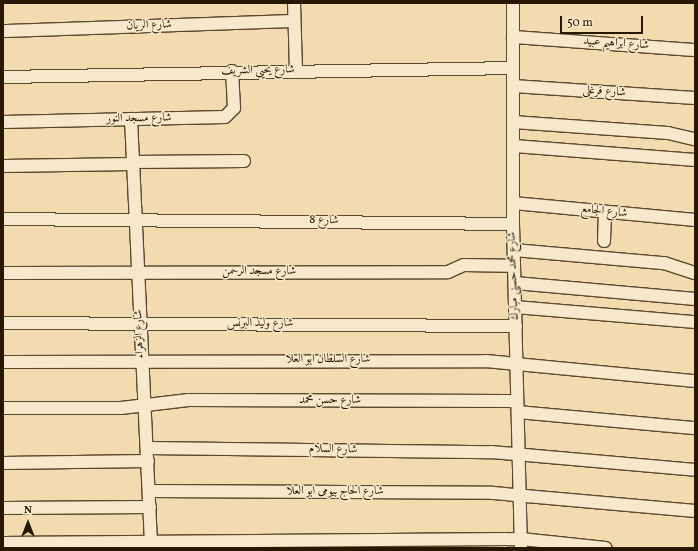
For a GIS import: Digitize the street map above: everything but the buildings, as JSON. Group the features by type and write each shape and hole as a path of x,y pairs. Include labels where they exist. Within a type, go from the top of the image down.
{"street":[{"path":"294,3 296,70"},
{"name":"شارع محمد حسنى مبارك","path":"513,3 513,224 521,543"},
{"name":"شارع الريان","path":"3,31 294,21"},
{"name":"شارع ابراهيم عبيد","path":"513,37 695,50"},
{"name":"شارع يحيى الشريف","path":"3,77 232,71 512,68"},
{"name":"شارع مسجد النور","path":"3,122 228,116 234,108 232,71"},
{"name":"شارع فرغلى","path":"513,86 695,98"},
{"name":"شارع الزهراء","path":"131,119 139,324 150,491 151,544"},
{"path":"513,122 661,133 695,139"},
{"path":"514,146 695,160"},
{"path":"3,166 244,161"},
{"name":"شارع الجامع","path":"513,203 695,220"},
{"path":"604,242 605,212"},
{"name":"شارع 8","path":"3,219 135,218 513,224"},
{"path":"514,250 674,265 695,273"},
{"name":"شارع مسجد الرحمن","path":"3,273 448,272 464,265 514,266"},
{"path":"515,283 695,299"},
{"path":"515,307 695,322"},
{"name":"شارع وليد البرنس","path":"3,323 516,326"},
{"name":"شارع السلطان ابو العلا","path":"3,362 141,360 486,361 695,381"},
{"name":"شارع حسن محمد","path":"3,408 107,408 188,400 517,407 695,428"},
{"name":"شارع السلام","path":"147,448 519,454 695,470"},
{"path":"3,463 148,461"},
{"name":"شارع الحاج بيومى ابو العلا","path":"150,491 519,494 695,511"},
{"path":"3,508 150,507"},
{"path":"3,543 521,543 606,548"}]}
